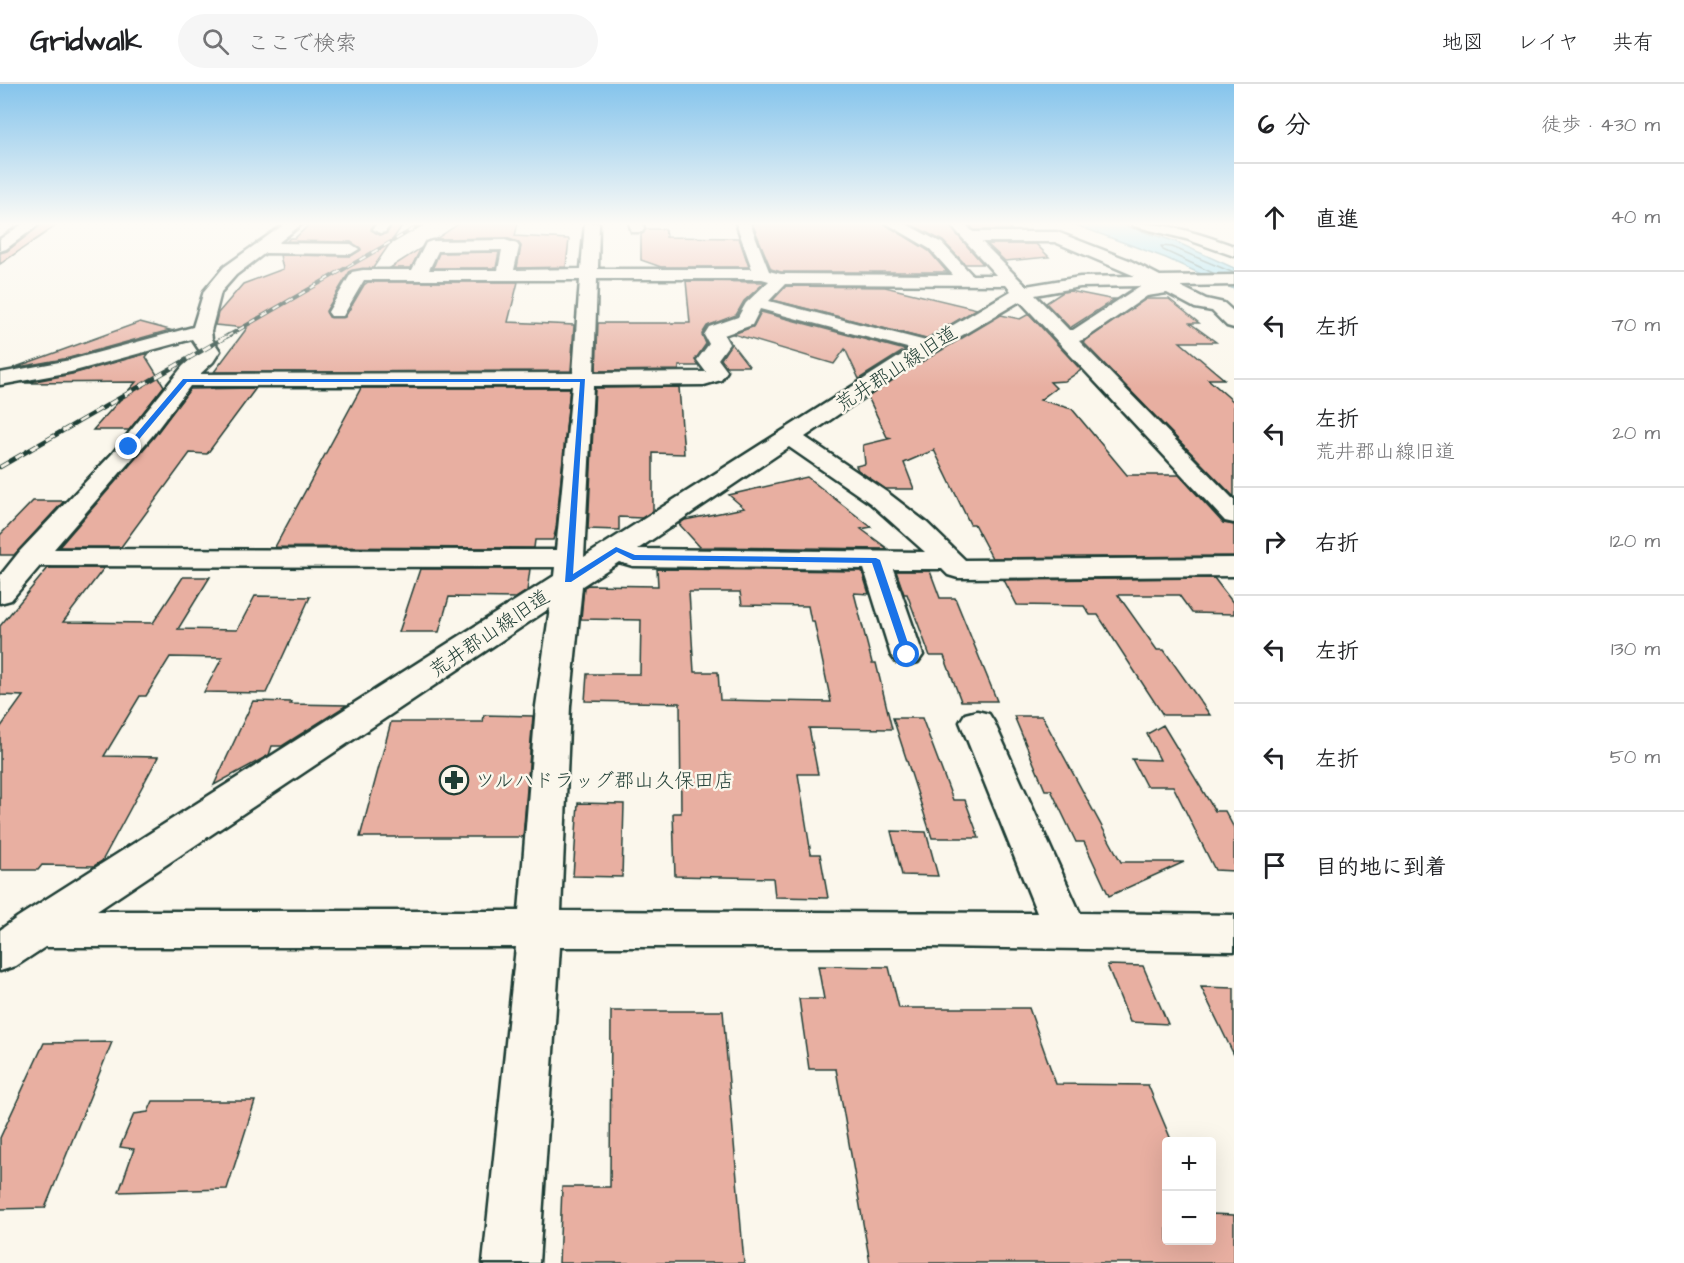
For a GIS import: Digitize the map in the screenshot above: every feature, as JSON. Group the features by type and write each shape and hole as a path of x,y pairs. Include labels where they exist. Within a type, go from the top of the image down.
{"street":[{"path":"0,594 30,557 129,447 188,374 208,356 210,351 202,339 201,331 213,291 224,278"},
{"path":"337,312 357,278"},
{"path":"511,1263 539,930 554,706 568,570 589,278"},
{"path":"185,380 684,381 712,377 717,374 717,369 708,360 719,344 714,335 716,331 745,321 747,314 771,278"},
{"path":"839,278 968,280 1016,286"},
{"path":"1008,278 1234,515"},
{"path":"1076,278 1080,282"},
{"path":"1151,278 1201,304 1218,307 1234,322"},
{"name":"荒井郡山線旧道","path":"0,953 18,929 568,570 616,549 927,347 1016,286 1080,282 1162,284 1191,280 1234,280"},
{"path":"1066,336 1078,335 1142,291 1162,284"},
{"path":"756,303 927,347"},
{"path":"0,379 71,366 201,331"},
{"path":"789,436 879,498 917,529 957,569 1234,567"},
{"path":"616,549 633,558 949,561"},
{"path":"30,557 568,570"},
{"path":"876,560 907,655"},
{"path":"977,722 1066,931"},
{"path":"18,929 1234,933"}],"water":[{"path":"1210,278 1234,278 1234,289"}],"building":[{"path":"259,278 346,278 326,311 329,317 345,317 368,282 518,282 508,322 574,325 571,371 214,372 247,328 215,325 218,313 243,284"},
{"path":"686,281 765,282 744,301 736,315 707,326 702,334 706,344 695,360 699,366 679,366 679,370 596,371 598,323 690,323"},
{"path":"786,286 885,287 977,309 926,339 773,300"},
{"path":"1070,291 1115,299 1070,328 1046,303 1063,292"},
{"path":"1146,299 1169,299 1199,323 1190,323 1216,342 1180,342 1224,379 1208,379 1234,402 1234,497 1083,342"},
{"path":"761,312 905,350 859,379 845,349 834,364 733,334 753,327"},
{"path":"1029,314 1081,370 1065,381 1050,382 1056,388 1040,400 1072,409 1127,475 1179,475 1223,523 1234,525 1234,556 992,558 974,524 970,524 934,450 904,463 914,489 886,489 858,470 856,466 865,464 863,445 892,438 887,437 868,397 908,370 1001,315 1020,319"},
{"path":"140,322 170,330 69,358 13,368"},
{"path":"731,343 749,366 726,366 721,359"},
{"path":"149,353 146,357 164,386 129,430 93,430 136,382 25,383 72,374"},
{"path":"679,387 684,454 653,453 653,511 642,518 619,517 619,530 588,529 595,388"},
{"path":"256,388 207,454 190,453 121,547 59,547 154,437 190,389"},
{"path":"361,388 570,388 553,540 535,540 534,548 275,547"},
{"path":"807,477 871,527 861,529 888,549 700,547 679,524 685,520 744,508 729,495"},
{"path":"33,501 64,501 14,555 0,555 0,535"},
{"path":"48,568 104,568 63,622 153,623 183,577 210,577 178,629 237,630 255,596 310,597 266,693 204,692 222,658 170,657 146,696 140,696 104,756 158,757 102,861 94,866 42,865 38,870 0,870 0,728 23,696 0,695 0,626"},
{"path":"420,569 530,569 527,591 516,598 449,597 439,632 399,632"},
{"path":"657,569 862,571 869,594 854,593 872,663 876,663 892,729 809,728 818,774 798,774 811,854 820,854 828,898 775,897 773,878 675,876 673,813 681,813 680,703 585,701 587,674 640,674 641,620 581,619 584,587 588,585 658,586","holes":["689,592 740,592 742,605 808,606 811,621 814,621 831,702 720,700 718,672 694,672"]},
{"path":"896,571 930,571 940,598 955,598 997,701 961,701 944,656 930,656"},
{"path":"1214,578 1234,604 1234,614 1192,613 1179,595 1118,595 1157,650 1164,650 1210,715 1163,715 1098,615 1090,615 1084,606 1017,605 1004,580"},
{"path":"253,701 347,705 282,746 272,746 269,755 214,785"},
{"name":"ツルハドラッグ郡山久保田店","path":"484,715 533,716 523,837 360,837 391,722 483,722"},
{"path":"1014,716 1042,716 1121,862 1184,862 1109,896 1084,842 1076,842 1051,790 1045,790"},
{"path":"893,718 922,718 953,800 965,800 979,838 932,838"},
{"path":"1163,725 1215,811 1225,811 1234,828 1234,871 1215,870 1173,786 1146,786 1132,759 1160,760 1147,734"},
{"path":"578,803 624,804 622,877 573,876"},
{"path":"891,831 926,832 938,876 902,875"},
{"path":"1107,965 1143,966 1168,1024 1130,1022"},
{"path":"818,966 889,967 899,1008 1029,1008 1056,1084 1148,1085 1170,1137 1162,1137 1162,1245 1216,1245 1216,1214 1234,1215 1234,1263 870,1263 836,1069 809,1069 799,999 824,999"},
{"path":"1201,987 1234,988 1234,1055"},
{"path":"611,1011 723,1011 744,1263 559,1263 562,1187 610,1187"},
{"path":"112,1042 45,1208 0,1209 0,1138 44,1043"},
{"path":"153,1101 255,1101 227,1189 119,1192 134,1149 120,1147 134,1114 148,1112"}],"railway":[{"path":"226,337 328,278"},
{"path":"0,467 229,335"}],"place":[{"name":"ツルハドラッグ郡山久保田店","path":"454,780"}],"route":[{"path":"129,447 185,380 583,380 568,580 616,549 633,558 876,560 907,655"}]}
